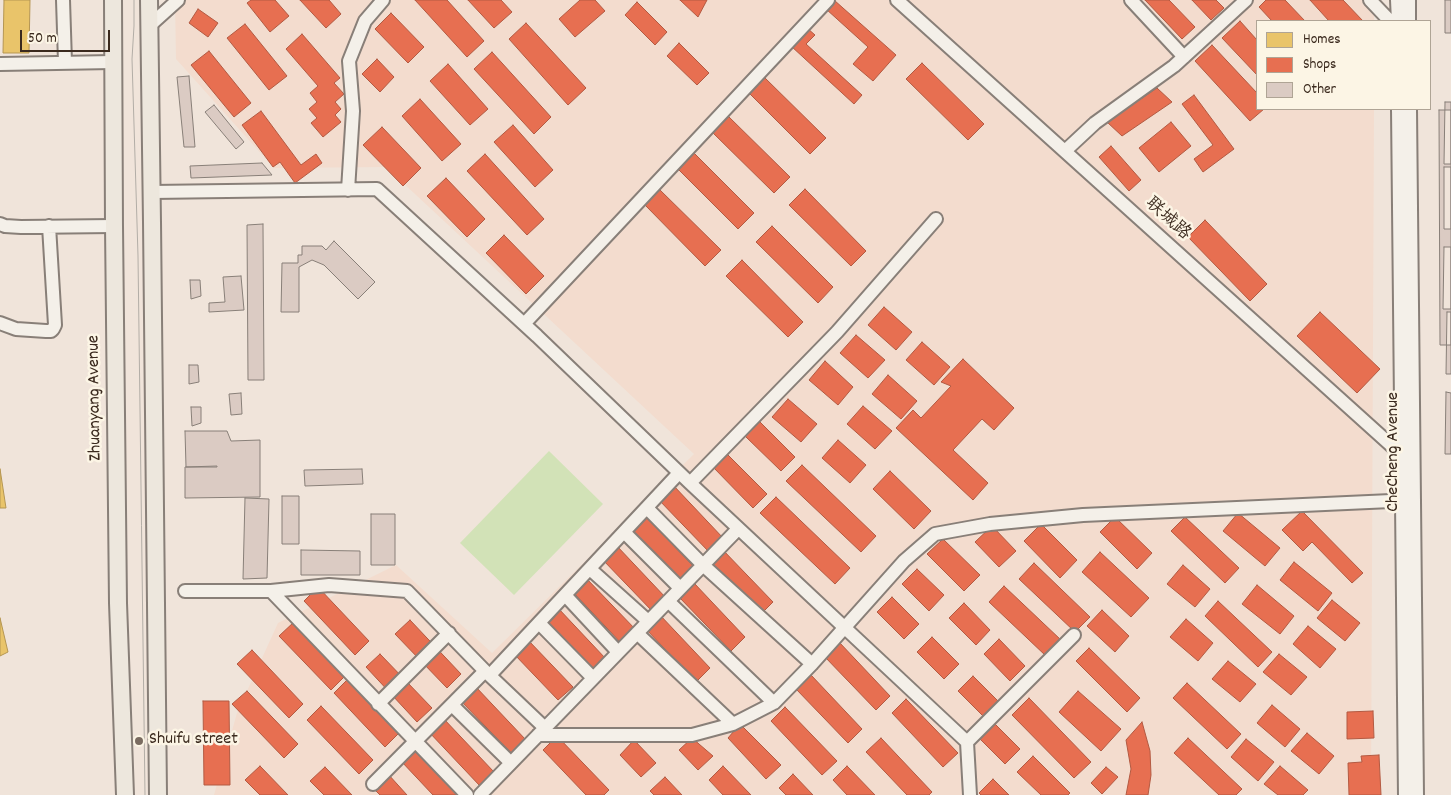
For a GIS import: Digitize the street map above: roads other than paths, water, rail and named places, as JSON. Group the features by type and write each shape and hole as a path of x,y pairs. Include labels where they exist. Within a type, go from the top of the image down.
{"main road":[{"name":"Zhuanyang Avenue","path":"113,0 118,603 125,795"},
{"path":"148,0 152,192 158,795"}],"street":[{"path":"63,0 65,62"},
{"path":"148,27 178,0"},
{"path":"348,190 353,110 349,61 365,21 383,0"},
{"path":"524,324 828,0"},
{"name":"联城路","path":"897,0 1413,466"},
{"path":"1131,0 1184,57"},
{"path":"1065,151 1095,123 1174,66 1246,0"},
{"path":"1370,0 1389,20"},
{"path":"1398,0 1398,20"},
{"path":"1409,0 1409,20"},
{"path":"0,64 113,62"},
{"name":"CheCheng Avenue","path":"1398,110 1402,455 1408,501 1416,795"},
{"name":"CheCheng Avenue","path":"1405,795 1408,501 1413,466 1410,110"},
{"path":"152,192 377,189 524,324 679,474 967,742 970,795"},
{"path":"690,483 838,332 936,219"},
{"path":"0,224 21,227 114,226"},
{"path":"0,323 16,329 51,331 54,329 49,226"},
{"path":"372,784 539,623 679,474"},
{"path":"185,591 271,592 329,585 407,591 488,673 541,731 692,735 733,724 774,703 812,664 904,561 935,534 990,524 1084,515 1408,501"},
{"path":"647,508 703,565 812,664"},
{"path":"480,795 738,529"},
{"path":"624,532 680,588"},
{"path":"590,568 648,622"},
{"path":"271,592 467,795"},
{"path":"565,595 618,652"},
{"path":"668,601 774,703"},
{"path":"539,623 593,678"},
{"path":"378,704 448,633"},
{"path":"637,633 733,724"},
{"path":"967,742 1074,636"},
{"path":"452,705 511,763"}],"tram line":[{"path":"134,0 132,59 138,256 145,795"}],"place":[{"name":"Shuifu street","path":"139,741"}]}
